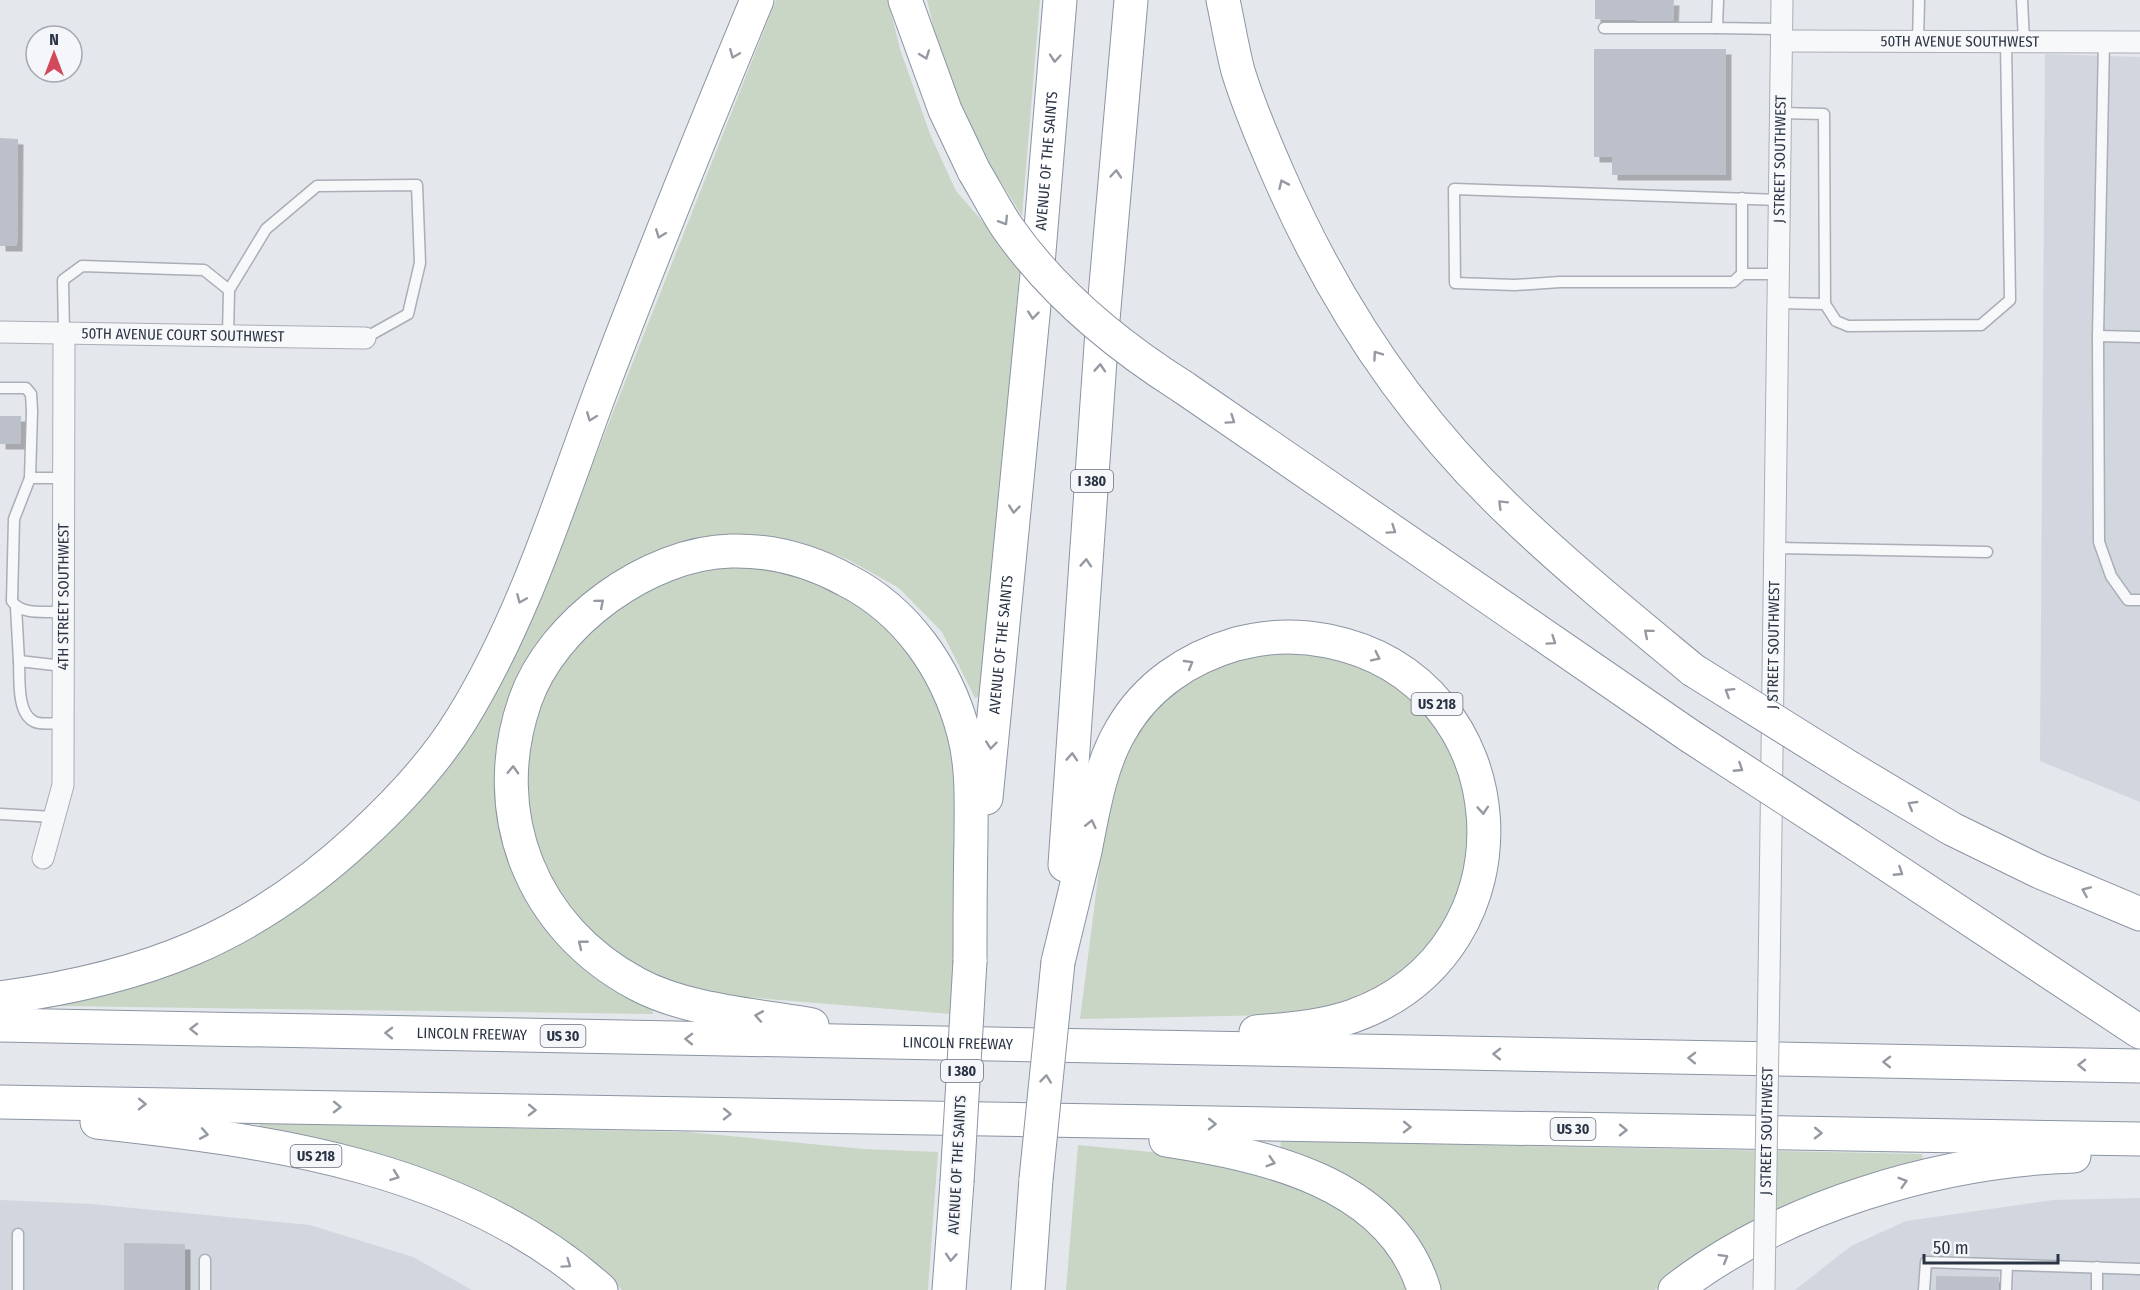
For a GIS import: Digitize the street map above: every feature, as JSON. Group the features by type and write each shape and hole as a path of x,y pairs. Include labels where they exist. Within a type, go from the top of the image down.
{"highway":[{"path":"0,998 57,990 128,974 199,947 261,915 320,874 419,778 460,721 497,653 533,569 664,225 757,0"},
{"path":"905,0 945,110 974,171 1007,227 1078,309 1132,355 1183,387 1690,736 2140,1032"},
{"name":"AVENUE OF THE SAINTS","path":"949,1290 970,961 1038,264 1060,0"},
{"name":"I 380","path":"1028,1290 1036,1179 1058,962 1102,331 1131,0"},
{"path":"1223,0 1238,71 1264,142 1296,215 1334,289 1377,355 1431,429 1503,506 1578,575 1693,670 1952,829 2038,871 2140,914"},
{"path":"921,1044 693,1004 639,985 572,936 545,902 526,867 515,824 514,741 526,697 548,658 575,625 607,597 646,573 683,560 729,551 772,554 817,564 857,585 895,614 925,648 946,682 964,735 971,791 970,961"},
{"name":"US 218","path":"1058,962 1099,788 1119,732 1137,705 1159,683 1190,662 1217,650 1248,641 1285,636 1346,644 1376,656 1404,673 1426,692 1448,717 1462,741 1482,801 1482,863 1475,894 1466,918 1449,945 1429,969 1410,987 1352,1017 1315,1026 1126,1047"},
{"name":"LINCOLN FREEWAY","path":"0,1025 1126,1047"},
{"name":"US 30","path":"1126,1047 2140,1066"},
{"name":"US 30","path":"0,1102 2140,1139"},
{"name":"US 218","path":"0,1112 194,1132 373,1168 437,1191 491,1216 539,1244 600,1290"},
{"path":"1006,1121 1167,1140 1245,1154 1298,1170 1343,1191 1374,1216 1400,1243 1424,1290"},
{"path":"1675,1290 1752,1240 1802,1216 1930,1174 2057,1156 2140,1154"},
{"path":"1033,1229 1038,1290"}],"street":[{"name":"J STREET SOUTHWEST","path":"1764,1290 1782,0"},
{"name":"50TH AVENUE SOUTHWEST","path":"1782,35 1918,42 2140,42"},
{"name":"50TH AVENUE COURT SOUTHWEST","path":"0,332 365,338"},
{"name":"4TH STREET SOUTHWEST","path":"43,858 63,785 64,333"}],"lane":[{"path":"1717,28 1718,0"},
{"path":"1918,42 1919,0"},
{"path":"1781,113 1824,114 1825,304 1836,321 1848,326 1981,325 2010,300 2015,42 2022,0"},
{"path":"1604,28 1717,28 1782,35"},
{"path":"2104,42 2098,336 2099,542 2111,576 2128,600 2140,600"},
{"path":"228,336 229,290 266,229 317,186 417,185 420,263 408,314 365,338"},
{"path":"1779,274 1742,274 1733,282 1455,284 1454,189 1780,200"},
{"path":"1742,198 1742,274"},
{"path":"64,333 63,280 82,266 204,270 229,290"},
{"path":"1778,303 1825,304"},
{"path":"2098,336 2140,338"},
{"path":"0,388 26,388 31,394 30,478 14,519 12,592 12,601 16,607 23,708 28,717 36,723 63,723"},
{"path":"30,478 64,478"},
{"path":"1774,548 1987,552"},
{"path":"16,607 26,610 64,612"},
{"path":"19,661 63,666"},
{"path":"0,814 54,817"},
{"path":"18,1234 18,1290"},
{"path":"205,1260 205,1290"},
{"path":"1924,1290 1926,1262 2140,1269"},
{"path":"2006,1290 2007,1264"},
{"path":"2097,1267 2097,1290"}],"shaded area":[{"path":"2045,54 2140,57 2140,802 2040,761"},
{"path":"2140,1198 2140,1290 1795,1290 1851,1246 1906,1221 2053,1200"},
{"path":"0,1200 91,1204 310,1225 413,1257 472,1290 0,1290"}],"green space":[{"path":"776,0 888,0 900,49 930,134 956,191 1020,264 984,694 975,698 942,632 899,588 847,559 797,541 746,535 551,632 503,832 651,1005 653,1014 59,1006 59,1000 349,864 561,544"},
{"path":"927,0 1040,0 1022,216 993,169 946,78"},
{"path":"712,564 802,572 886,614 953,723 959,881 950,1014 709,994 653,978 618,956 580,923 557,894 539,852 527,804 527,762 532,729 557,666 577,638 645,585"},
{"path":"1320,648 1392,675 1450,736 1475,833 1455,911 1402,977 1333,1008 1277,1015 1080,1019 1109,792 1127,742 1173,689 1244,652"},
{"path":"260,1123 688,1132 864,1149 938,1152 928,1290 622,1290 612,1280 259,1131"},
{"path":"1281,1141 1922,1154 1923,1163 1741,1231 1655,1290 1437,1290 1280,1150"},
{"path":"1078,1145 1161,1153 1291,1182 1351,1212 1389,1254 1407,1290 1066,1290"}],"building":[{"path":"1595,0 1674,0 1673,21 1595,19"},
{"path":"1594,49 1726,49 1726,175 1612,175 1612,157 1594,157"},
{"path":"0,138 18,139 17,246 0,246"},
{"path":"0,416 21,416 20,444 0,444"},
{"path":"124,1243 185,1244 185,1290 124,1290"},
{"path":"1936,1276 1999,1277 1999,1290 1936,1290"}]}
